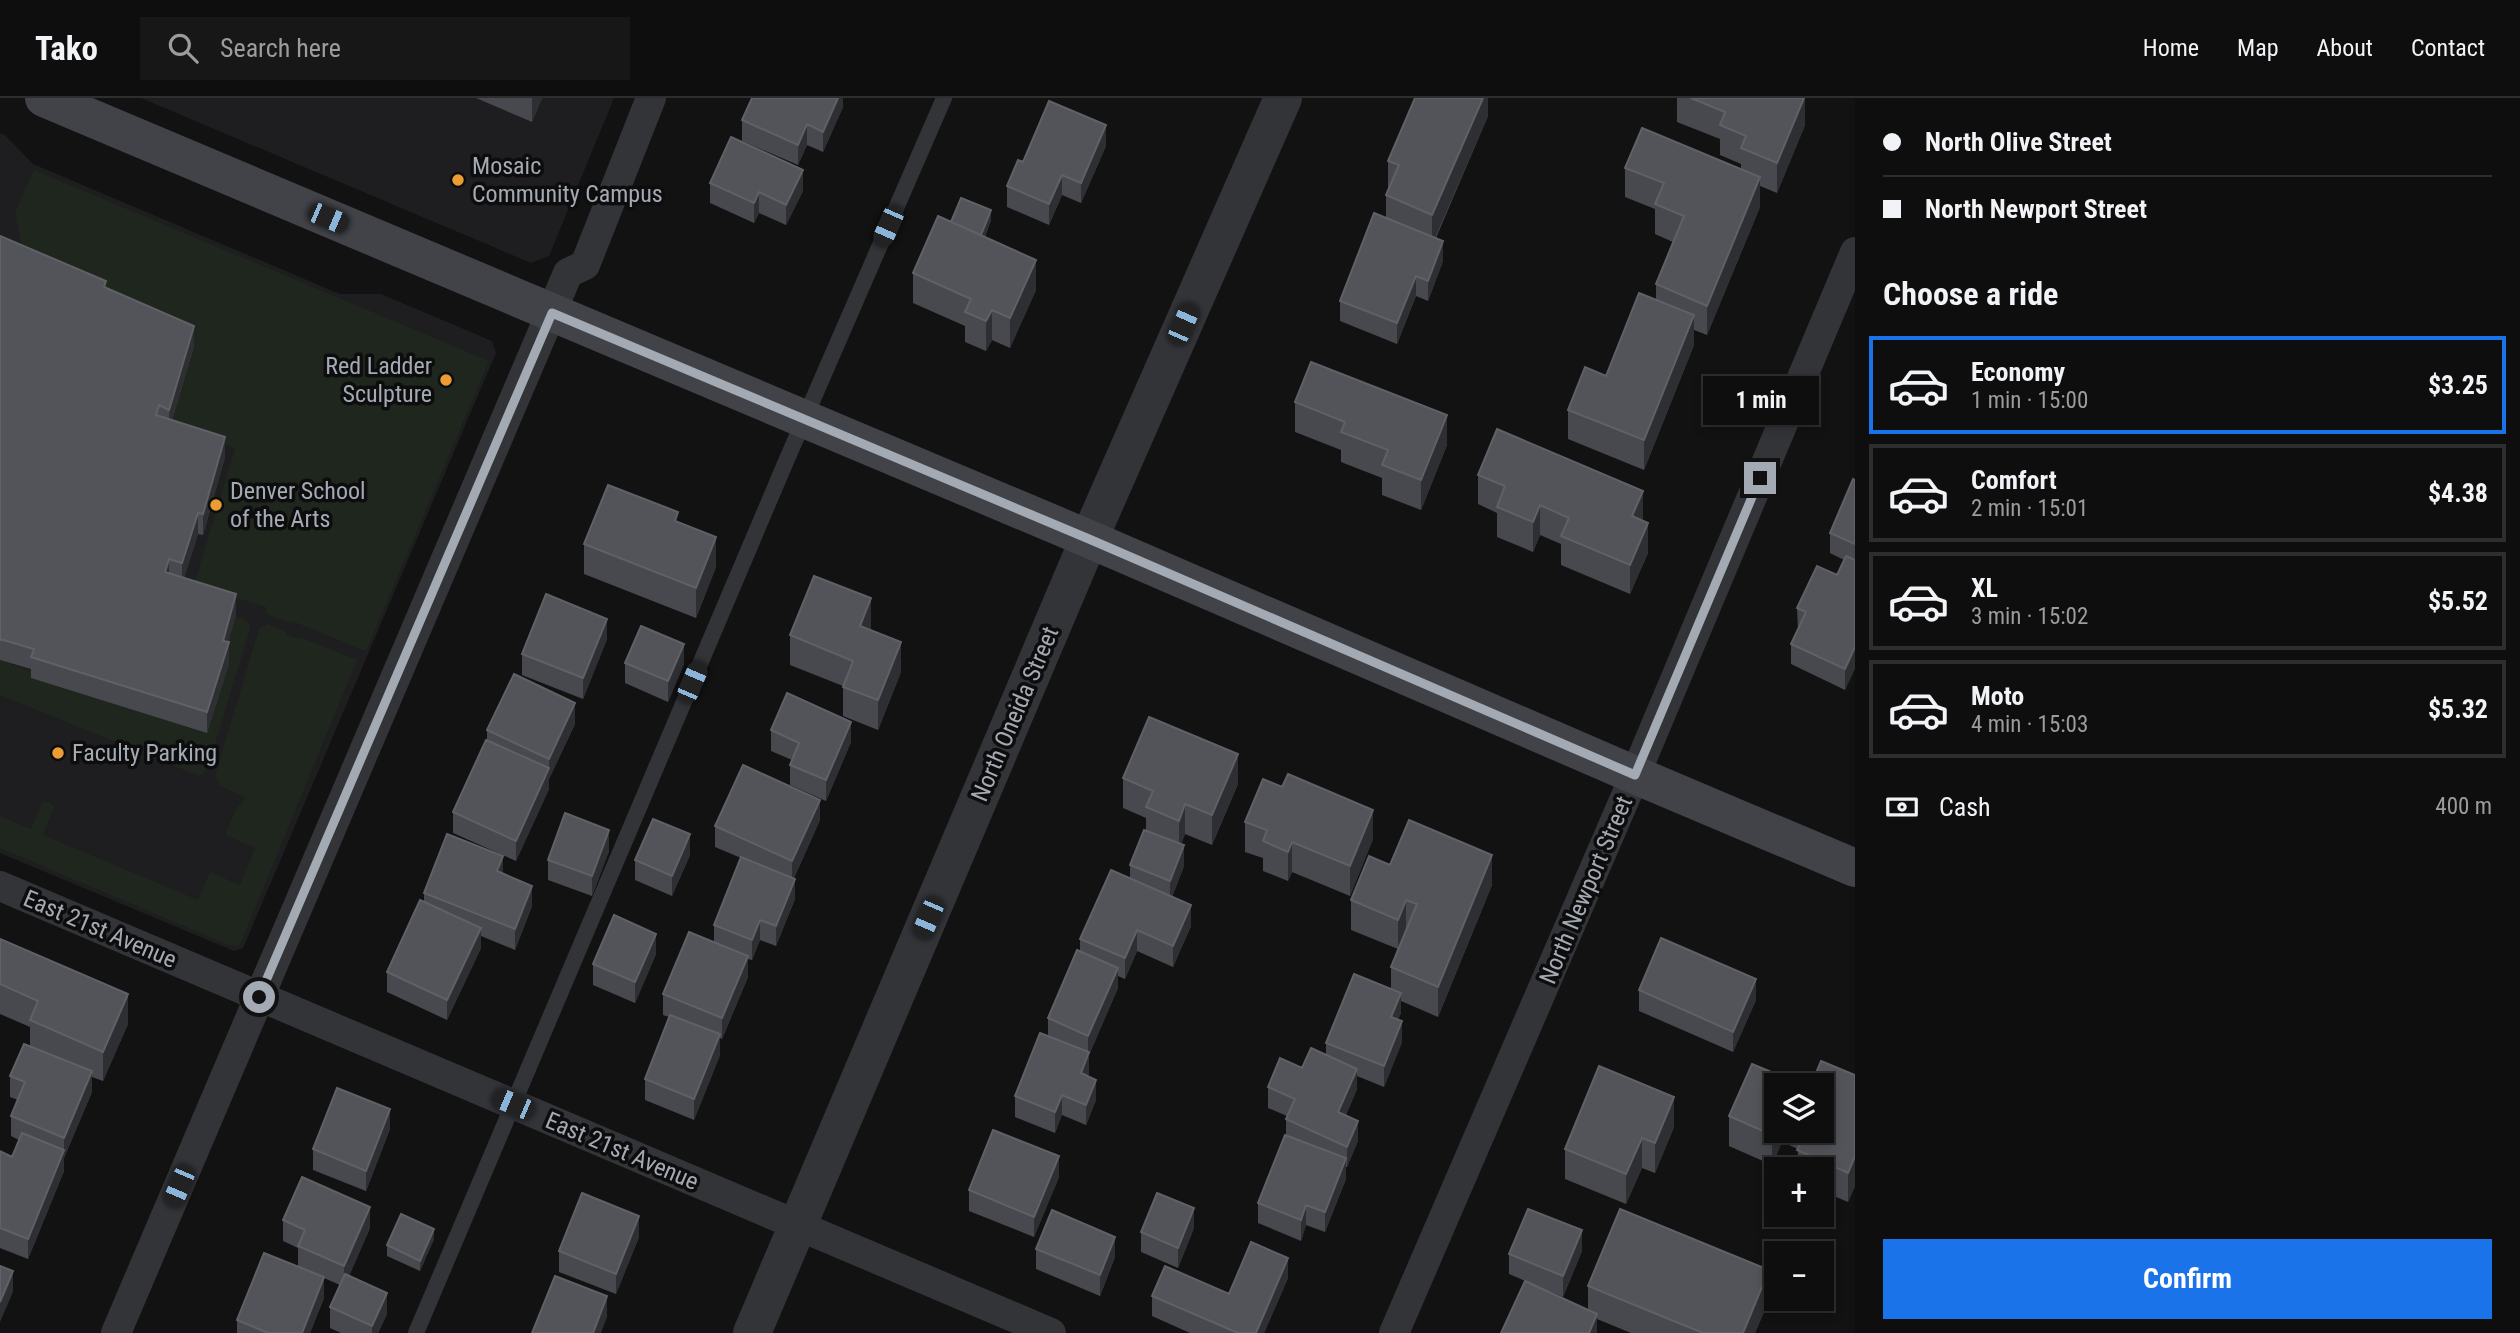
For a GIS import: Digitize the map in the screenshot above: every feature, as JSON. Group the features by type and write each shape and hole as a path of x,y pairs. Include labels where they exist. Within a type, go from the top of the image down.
{"main road":[{"path":"44,98 1089,539 1855,868"}],"street":[{"path":"116,1333 568,273 585,265 650,98"},
{"name":"North Oneida Street","path":"752,1333 1089,539 1283,98"},
{"name":"North Newport Street","path":"1394,1333 1635,775 1855,252"},
{"name":"East 21st Avenue","path":"0,886 1051,1333"}],"lane":[{"path":"416,1333 804,419 944,98"}],"shaded area":[{"name":"Mosaic Community Campus","path":"141,98 614,98 549,256 531,263"},
{"name":"Denver School of the Arts","path":"0,133 33,164 340,294 381,294 492,341 496,353 243,948 234,951 0,853"},
{"path":"34,170 489,361 366,651 292,621 290,623 266,614 266,607 194,585 235,448 170,427 26,268 15,212"},
{"path":"241,617 251,625 210,761 205,772 199,776 0,695 0,660 207,733 228,663 223,661 235,619"},
{"path":"267,624 287,632 286,635 299,639 300,637 357,660 240,945 231,946 0,848 0,816 31,829 42,802 49,802 54,807 43,835 198,900 210,872 240,885 255,848 225,835 238,805 241,806 245,797 220,786 215,776 259,629"}],"building":[{"path":"752,98 838,98 823,132 807,124 798,145 742,120"},
{"path":"1415,98 1483,98 1432,215 1386,195 1399,165 1388,161"},
{"path":"1691,98 1804,98 1777,163 1741,148 1746,136 1720,125 1725,112"},
{"path":"1049,101 1106,125 1081,183 1062,175 1049,204 1007,186 1018,160 1023,162"},
{"path":"1642,128 1760,177 1707,306 1656,284 1684,216 1655,204 1664,183 1625,168"},
{"path":"731,137 803,170 786,205 759,192 754,203 710,183"},
{"path":"961,198 991,210 981,235 951,222"},
{"path":"1374,213 1443,241 1428,281 1416,276 1397,323 1340,301"},
{"path":"938,216 1036,260 1010,318 992,310 986,321 965,312 971,299 913,273"},
{"path":"0,236 106,281 104,287 194,326 169,410 159,405 156,415 225,437 203,514 198,513 182,563 169,559 165,572 236,594 223,641 229,642 207,712 31,657 34,649 0,639"},
{"path":"1639,293 1694,315 1644,440 1568,410 1585,367 1606,376"},
{"path":"1311,362 1447,415 1421,480 1382,465 1388,450 1341,432 1345,422 1295,402"},
{"path":"1497,429 1643,491 1632,516 1648,523 1630,565 1561,536 1569,518 1540,505 1533,522 1497,507 1505,486 1478,475"},
{"path":"1853,479 1855,480 1855,544 1830,533"},
{"path":"608,485 678,512 675,521 716,537 696,588 584,544"},
{"path":"1846,556 1855,560 1855,647 1845,669 1791,644 1806,612 1797,608 1817,566 1837,575"},
{"path":"814,576 871,598 860,626 901,642 878,700 843,687 853,661 790,635"},
{"path":"546,594 607,619 583,678 522,654"},
{"path":"641,626 684,644 668,681 625,663"},
{"path":"514,674 575,703 549,759 487,730"},
{"path":"787,693 851,722 826,780 790,765 799,743 771,730"},
{"path":"1149,717 1238,754 1212,815 1185,804 1179,821 1146,807 1153,791 1123,778"},
{"path":"486,740 549,768 516,841 453,812"},
{"path":"743,765 820,800 792,861 715,826"},
{"path":"1288,774 1373,810 1350,866 1292,842 1288,852 1263,841 1267,830 1245,822 1263,779 1282,787"},
{"path":"565,813 609,830 592,876 548,860"},
{"path":"653,819 690,834 672,876 635,860"},
{"path":"1409,820 1492,855 1438,987 1391,967 1417,904 1406,900 1398,920 1351,900 1369,856 1390,865"},
{"path":"1144,830 1184,845 1170,881 1130,865"},
{"path":"447,834 503,856 497,871 532,886 515,929 424,893"},
{"path":"741,857 795,879 776,926 760,920 752,940 714,925"},
{"path":"1111,870 1191,905 1173,946 1137,930 1125,958 1080,939"},
{"path":"420,900 481,928 447,1000 387,972"},
{"path":"614,915 656,934 635,982 593,964"},
{"path":"689,932 748,956 722,1018 663,994"},
{"path":"1661,938 1756,979 1733,1032 1639,990"},
{"path":"0,939 128,994 103,1052 30,1020 38,1001 0,984"},
{"path":"1077,950 1118,968 1088,1036 1048,1018"},
{"path":"1354,974 1401,993 1391,1017 1402,1021 1384,1066 1326,1043"},
{"path":"670,1015 720,1034 694,1099 645,1079"},
{"path":"1040,1033 1089,1052 1081,1073 1096,1080 1086,1105 1062,1095 1055,1112 1015,1096"},
{"path":"24,1044 92,1071 64,1138 11,1116 25,1082 10,1076"},
{"path":"1311,1048 1357,1069 1338,1112 1358,1121 1347,1147 1286,1119 1295,1099 1268,1087 1280,1058 1302,1068"},
{"path":"1821,1061 1855,1075 1855,1156 1848,1173 1834,1167 1834,1157 1813,1157 1797,1150 1800,1143 1834,1143 1834,1073 1816,1073"},
{"path":"1752,1064 1774,1073 1764,1073 1764,1131 1729,1116"},
{"path":"1599,1066 1674,1097 1655,1143 1642,1138 1626,1174 1565,1149"},
{"path":"337,1088 390,1109 366,1171 313,1149"},
{"path":"993,1130 1059,1156 1034,1217 969,1190"},
{"path":"22,1133 64,1150 28,1239 0,1228 0,1151 12,1157"},
{"path":"1285,1135 1346,1158 1325,1212 1306,1205 1301,1220 1258,1203"},
{"path":"302,1177 370,1207 344,1266 298,1246 305,1230 283,1220"},
{"path":"582,1193 639,1216 616,1274 559,1251"},
{"path":"1157,1193 1194,1208 1178,1248 1141,1232"},
{"path":"1528,1209 1582,1230 1563,1276 1509,1254"},
{"path":"1620,1209 1764,1268 1764,1282 1743,1333 1703,1333 1588,1286"},
{"path":"1052,1210 1115,1237 1100,1275 1036,1249"},
{"path":"401,1214 434,1229 420,1261 387,1245"},
{"path":"1251,1242 1288,1258 1256,1333 1238,1333 1152,1296 1165,1266 1229,1294"},
{"path":"264,1253 324,1277 302,1333 268,1333 237,1320"},
{"path":"0,1266 13,1271 0,1302"},
{"path":"345,1274 387,1293 372,1326 330,1307"},
{"path":"555,1276 607,1296 593,1333 532,1333"},
{"path":"1525,1281 1597,1314 1589,1333 1501,1333"}],"place":[{"name":"Mosaic Community Campus","path":"458,180"},
{"name":"Red Ladder Sculpture","path":"446,380"},
{"name":"Denver School of the Arts","path":"216,505"},
{"name":"Faculty Parking","path":"58,753"}],"route":[{"path":"259,997 552,313 1089,539 1635,775 1760,478"}]}
